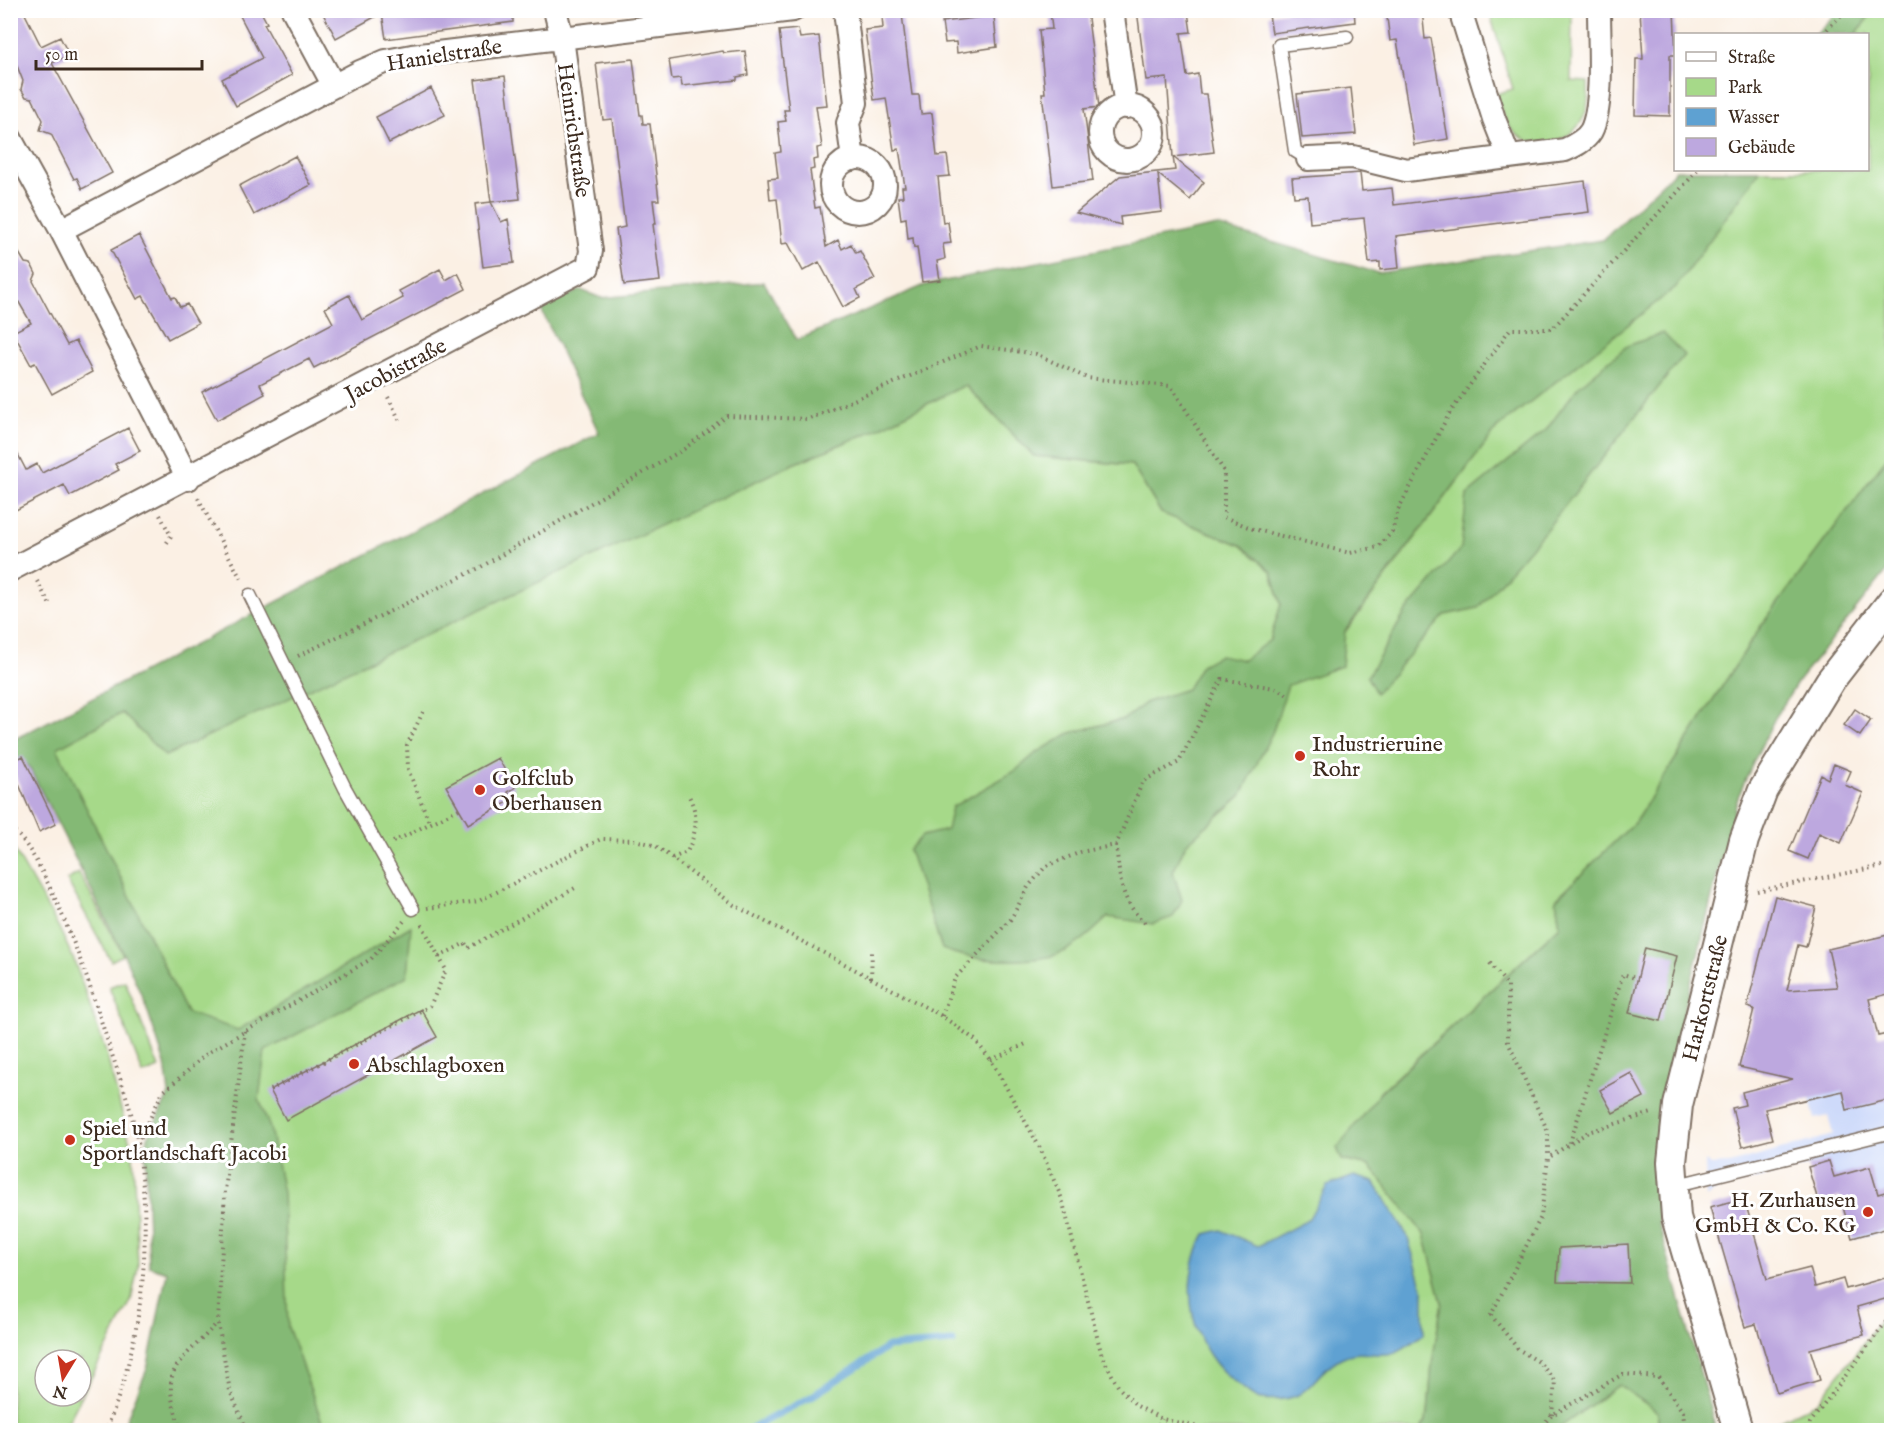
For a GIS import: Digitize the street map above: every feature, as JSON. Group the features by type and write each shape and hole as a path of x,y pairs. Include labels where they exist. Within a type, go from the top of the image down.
{"street":[{"path":"293,10 333,86"},
{"name":"Heinrichstraße","path":"555,10 562,38 591,251"},
{"name":"Hanielstraße","path":"61,230 360,72 394,59 793,10"},
{"path":"845,10 856,103 848,123 853,159"},
{"path":"1112,10 1126,107"},
{"path":"1460,10 1494,119 1509,157"},
{"path":"1308,159 1353,157 1406,170 1565,150 1579,144 1590,133 1598,105 1599,10"},
{"path":"10,138 61,230 188,479"},
{"name":"Jacobistraße","path":"19,566 583,272 591,260 591,251"},
{"name":"Harkortstraße","path":"1738,1431 1684,1248 1672,1187 1673,1140 1678,1105 1744,840 1763,790 1830,681 1892,601"}],"lane":[{"path":"1308,159 1295,152 1279,45 1347,37"},
{"path":"250,595 285,662 345,788 413,909"},
{"path":"1672,1187 1892,1132"}],"path":[{"path":"1824,33 1846,10"},
{"path":"285,662 479,568 684,449 727,416 808,419 981,346 1036,354 1087,378 1171,386 1224,471 1224,517 1253,529 1350,553 1378,547 1392,532 1398,510 1449,414 1510,329 1552,329 1697,171"},
{"path":"188,479 250,595"},
{"path":"151,498 171,536 166,544"},
{"path":"19,566 50,605"},
{"path":"1145,923 1130,909 1123,894 1116,845 1143,781 1179,762 1222,679 1275,688 1290,696"},
{"path":"423,712 407,745 408,769 429,824"},
{"path":"671,858 687,852 696,834 696,812 689,796"},
{"path":"379,849 459,809"},
{"path":"10,828 33,856 65,919 119,1075 138,1144 144,1204 145,1263 135,1328 118,1401 106,1431"},
{"path":"138,1144 162,1093 209,1052 371,959 413,909 478,901 601,839 636,840 656,846 734,905 942,1016 974,1039 991,1060 1040,1148 1062,1199 1102,1356 1119,1388 1137,1406 1162,1419 1212,1431"},
{"path":"942,1016 955,978 1011,919 1028,887 1046,866 1082,852 1116,845"},
{"path":"1730,896 1892,864"},
{"path":"440,957 465,943 468,948 577,887"},
{"path":"270,1090 430,1006 446,970 413,909"},
{"path":"871,978 872,952"},
{"path":"1490,963 1508,986 1508,1042 1548,1132 1548,1158 1541,1217 1491,1315 1518,1349 1539,1362 1556,1381 1552,1415"},
{"path":"1570,1144 1623,974 1638,979"},
{"path":"245,1030 225,1191 218,1323 230,1391 247,1431"},
{"path":"991,1060 1028,1042"},
{"path":"1548,1158 1588,1132 1678,1105"},
{"path":"1809,1431 1810,1423 1892,1314"},
{"path":"181,1431 169,1389 169,1377 175,1367 218,1323"},
{"path":"1538,1431 1552,1415 1623,1374 1658,1377 1683,1413 1684,1431"},
{"path":"1156,1431 1162,1419"},
{"path":"1255,1431 1261,1425"}],"shaded area":[{"path":"1891,1055 1891,1229 1853,1240 1829,1161 1716,1190 1706,1198 1705,1161 1711,1165 1730,1164 1833,1135 1828,1116 1815,1119 1810,1099 1797,1102 1791,1080"}],"green space":[{"path":"1838,10 1873,11 1857,33 1817,33"},
{"path":"1489,11 1572,11 1571,81 1588,82 1588,100 1581,121 1566,137 1545,143 1534,142 1524,139 1508,124 1496,94 1513,89"},
{"path":"1873,11 1891,11 1891,452 1761,626 1635,822 1556,899 1560,926 1380,1092 1342,1160 1370,1166 1424,1234 1442,1302 1432,1364 1428,1414 1421,1430 147,1430 209,1225 187,1013 56,748 122,713 784,468 875,430 965,385 1034,456 1132,465 1161,513 1241,545 1346,631 1497,428 1675,287 1759,171 1869,171 1869,33 1857,33"},
{"path":"1675,171 1759,171 1676,287 1497,428 1345,631 1342,666 1288,685 1273,731 1241,796 1186,844 1173,872 1182,900 1173,917 1153,924 1108,917 1075,945 1052,956 1011,960 968,957 942,949 909,850 922,836 947,830 952,807 1015,771 1036,753 1070,733 1124,719 1147,702 1187,689 1201,665 1220,655 1243,660 1270,640 1281,604 1272,572 1241,545 1161,513 1132,465 1034,456 965,385 875,430 784,468 165,756 122,713 57,748 187,1013 238,1030 411,926 407,976 265,1051 259,1099 270,1128 283,1193 288,1327 325,1430 122,1430 147,1369 167,1272 149,1266 145,1144 169,1094 165,1064 146,1006 124,955 28,765 11,774 11,741 599,433 540,307 581,290 601,298 764,282 797,340 925,285 1217,226 1378,273 1603,240"},
{"path":"1663,333 1684,355 1545,531 1478,608 1445,615 1376,693 1367,677 1405,613 1461,548 1467,495 1546,430 1578,387 1627,346"},
{"path":"1891,452 1891,566 1799,680 1775,718 1738,797 1673,1056 1657,1145 1659,1224 1716,1430 1658,1430 1658,1412 1619,1385 1556,1430 1421,1430 1428,1414 1432,1364 1442,1302 1424,1234 1370,1166 1342,1160 1337,1148 1380,1093 1560,926 1556,899 1635,822 1761,626"},
{"name":"Spiel und Sportlandschaft Jacobi","path":"11,844 59,928 74,960 105,1049 133,1154 138,1267 131,1301 93,1374 93,1348 33,1348 33,1408 75,1408 64,1430 11,1430"},
{"path":"79,873 123,955 111,961 67,880"},
{"path":"125,981 159,1068 143,1074 109,987"},
{"path":"1891,1307 1891,1430 1772,1430 1771,1425 1818,1402"},
{"path":"1619,1385 1658,1412 1658,1430 1556,1430"}],"water":[{"path":"1354,1176 1374,1182 1407,1235 1424,1292 1424,1334 1393,1353 1360,1353 1339,1359 1300,1394 1291,1398 1279,1400 1256,1397 1223,1371 1209,1355 1200,1336 1193,1316 1190,1295 1191,1274 1196,1253 1205,1234 1221,1230 1258,1246 1308,1220 1327,1186"}],"building":[{"path":"10,10 23,10 41,46 60,37 69,55 52,63 112,173 82,189 77,178 74,179 51,134 40,130 43,120 32,98 26,97 21,89 23,81 10,48"},
{"path":"237,10 260,10 267,23 264,24 292,75 236,106 222,79 262,58"},
{"path":"321,10 513,10 513,22 386,39 382,13 336,38"},
{"path":"1050,10 1087,10 1099,107 1084,109 1093,181 1053,186 1042,93 1045,93 1039,30 1052,29"},
{"path":"1137,10 1174,10 1174,14 1188,12 1191,32 1181,33 1187,76 1198,74 1200,94 1206,94 1214,152 1173,157 1167,78 1146,80"},
{"path":"1293,10 1354,10 1355,22 1272,33 1269,15"},
{"path":"1386,10 1422,10 1425,39 1431,38 1448,139 1414,145 1397,40 1390,41"},
{"path":"1640,10 1674,10 1674,55 1670,55 1670,116 1635,115 1636,59 1643,59"},
{"path":"902,14 912,95 919,95 921,114 932,113 937,156 947,155 950,176 938,177 943,223 948,222 951,243 943,244 945,259 937,261 940,280 922,282 917,247 914,248 913,238 908,239 906,218 901,219 898,197 903,197 902,187 905,187 899,149 894,150 886,98 874,100 865,30 883,28 882,16"},
{"path":"994,17 997,47 957,53 956,42 945,43 942,22"},
{"path":"798,29 800,38 819,36 827,105 816,106 822,147 817,148 818,159 813,160 814,169 810,170 815,208 820,207 826,247 838,240 842,249 851,244 856,253 860,251 875,279 856,289 860,298 843,307 819,262 803,271 788,243 782,244 777,199 770,200 768,179 778,178 775,153 781,152 778,122 786,121 784,110 789,110 779,31"},
{"path":"723,51 724,53 745,51 748,75 737,77 737,80 682,86 681,78 672,79 669,60"},
{"path":"633,59 640,115 642,115 643,124 650,124 659,200 653,200 656,224 653,224 660,281 624,285 616,229 625,227 612,119 603,120 596,63"},
{"path":"505,76 520,199 491,202 475,80"},
{"path":"431,88 445,115 389,143 376,117"},
{"path":"1351,88 1356,134 1302,138 1297,94"},
{"path":"295,156 311,185 254,215 239,186"},
{"path":"1173,157 1204,182 1190,200 1158,174 1162,212 1120,217 1121,225 1076,213 1120,176 1175,170"},
{"path":"1360,173 1362,191 1392,188 1394,205 1585,181 1589,212 1396,236 1399,268 1380,270 1380,262 1369,263 1364,218 1310,223 1308,196 1294,197 1292,178"},
{"path":"491,202 501,222 508,219 514,263 483,267 475,204"},
{"path":"139,235 172,298 175,297 180,307 187,304 198,323 168,339 143,296 137,299 111,250"},
{"path":"10,238 25,263 31,264 36,274 33,281 67,345 76,341 92,372 52,394 35,363 31,365 13,332 31,323 10,287"},
{"path":"440,269 446,280 458,273 466,289 314,368 309,359 260,384 265,394 217,420 202,392 333,323 325,308 349,295 362,320 403,298 399,291"},
{"path":"128,428 140,451 115,464 119,470 70,496 64,485 10,513 10,439 26,470 37,464 42,473"},
{"path":"1855,709 1871,720 1860,736 1844,725"},
{"path":"23,756 56,824 39,832 10,763"},
{"name":"Golfclub Oberhausen","path":"498,758 515,788 508,792 512,800 468,824 446,786"},
{"path":"1834,764 1851,771 1845,785 1863,793 1841,843 1819,833 1808,859 1789,851 1821,775 1828,779"},
{"path":"1775,896 1816,907 1806,947 1798,945 1787,990 1837,987 1828,949 1892,934 1892,993 1869,999 1878,1036 1892,1033 1892,1099 1847,1110 1843,1091 1765,1109 1773,1139 1742,1147 1732,1108 1745,1105 1742,1092 1793,1079 1739,1067 1754,1009 1747,1007"},
{"path":"1645,948 1677,956 1661,1021 1629,1013"},
{"name":"Abschlagboxen","path":"421,1009 437,1037 286,1120 270,1090"},
{"path":"1631,1073 1644,1097 1613,1113 1600,1090"},
{"name":"H. Zurhausen GmbH & Co. KG","path":"1829,1161 1834,1177 1870,1167 1878,1194 1892,1190 1892,1227 1852,1238 1840,1197 1819,1204 1808,1167"},
{"path":"1744,1198 1767,1279 1810,1268 1815,1287 1843,1279 1846,1289 1892,1276 1892,1297 1857,1307 1864,1335 1810,1349 1820,1380 1777,1393 1756,1324 1745,1327 1710,1207"},
{"path":"1628,1244 1630,1283 1557,1282 1559,1248"}],"waterway":[{"path":"748,1430 809,1398 888,1347 953,1342"}],"place":[{"name":"Industrieruine Rohr","path":"1300,756"},
{"name":"Golfclub Oberhausen","path":"480,790"},
{"name":"Abschlagboxen","path":"354,1064"},
{"name":"Spiel und Sportlandschaft Jacobi","path":"70,1140"},
{"name":"H. Zurhausen GmbH & Co. KG","path":"1868,1212"}]}
